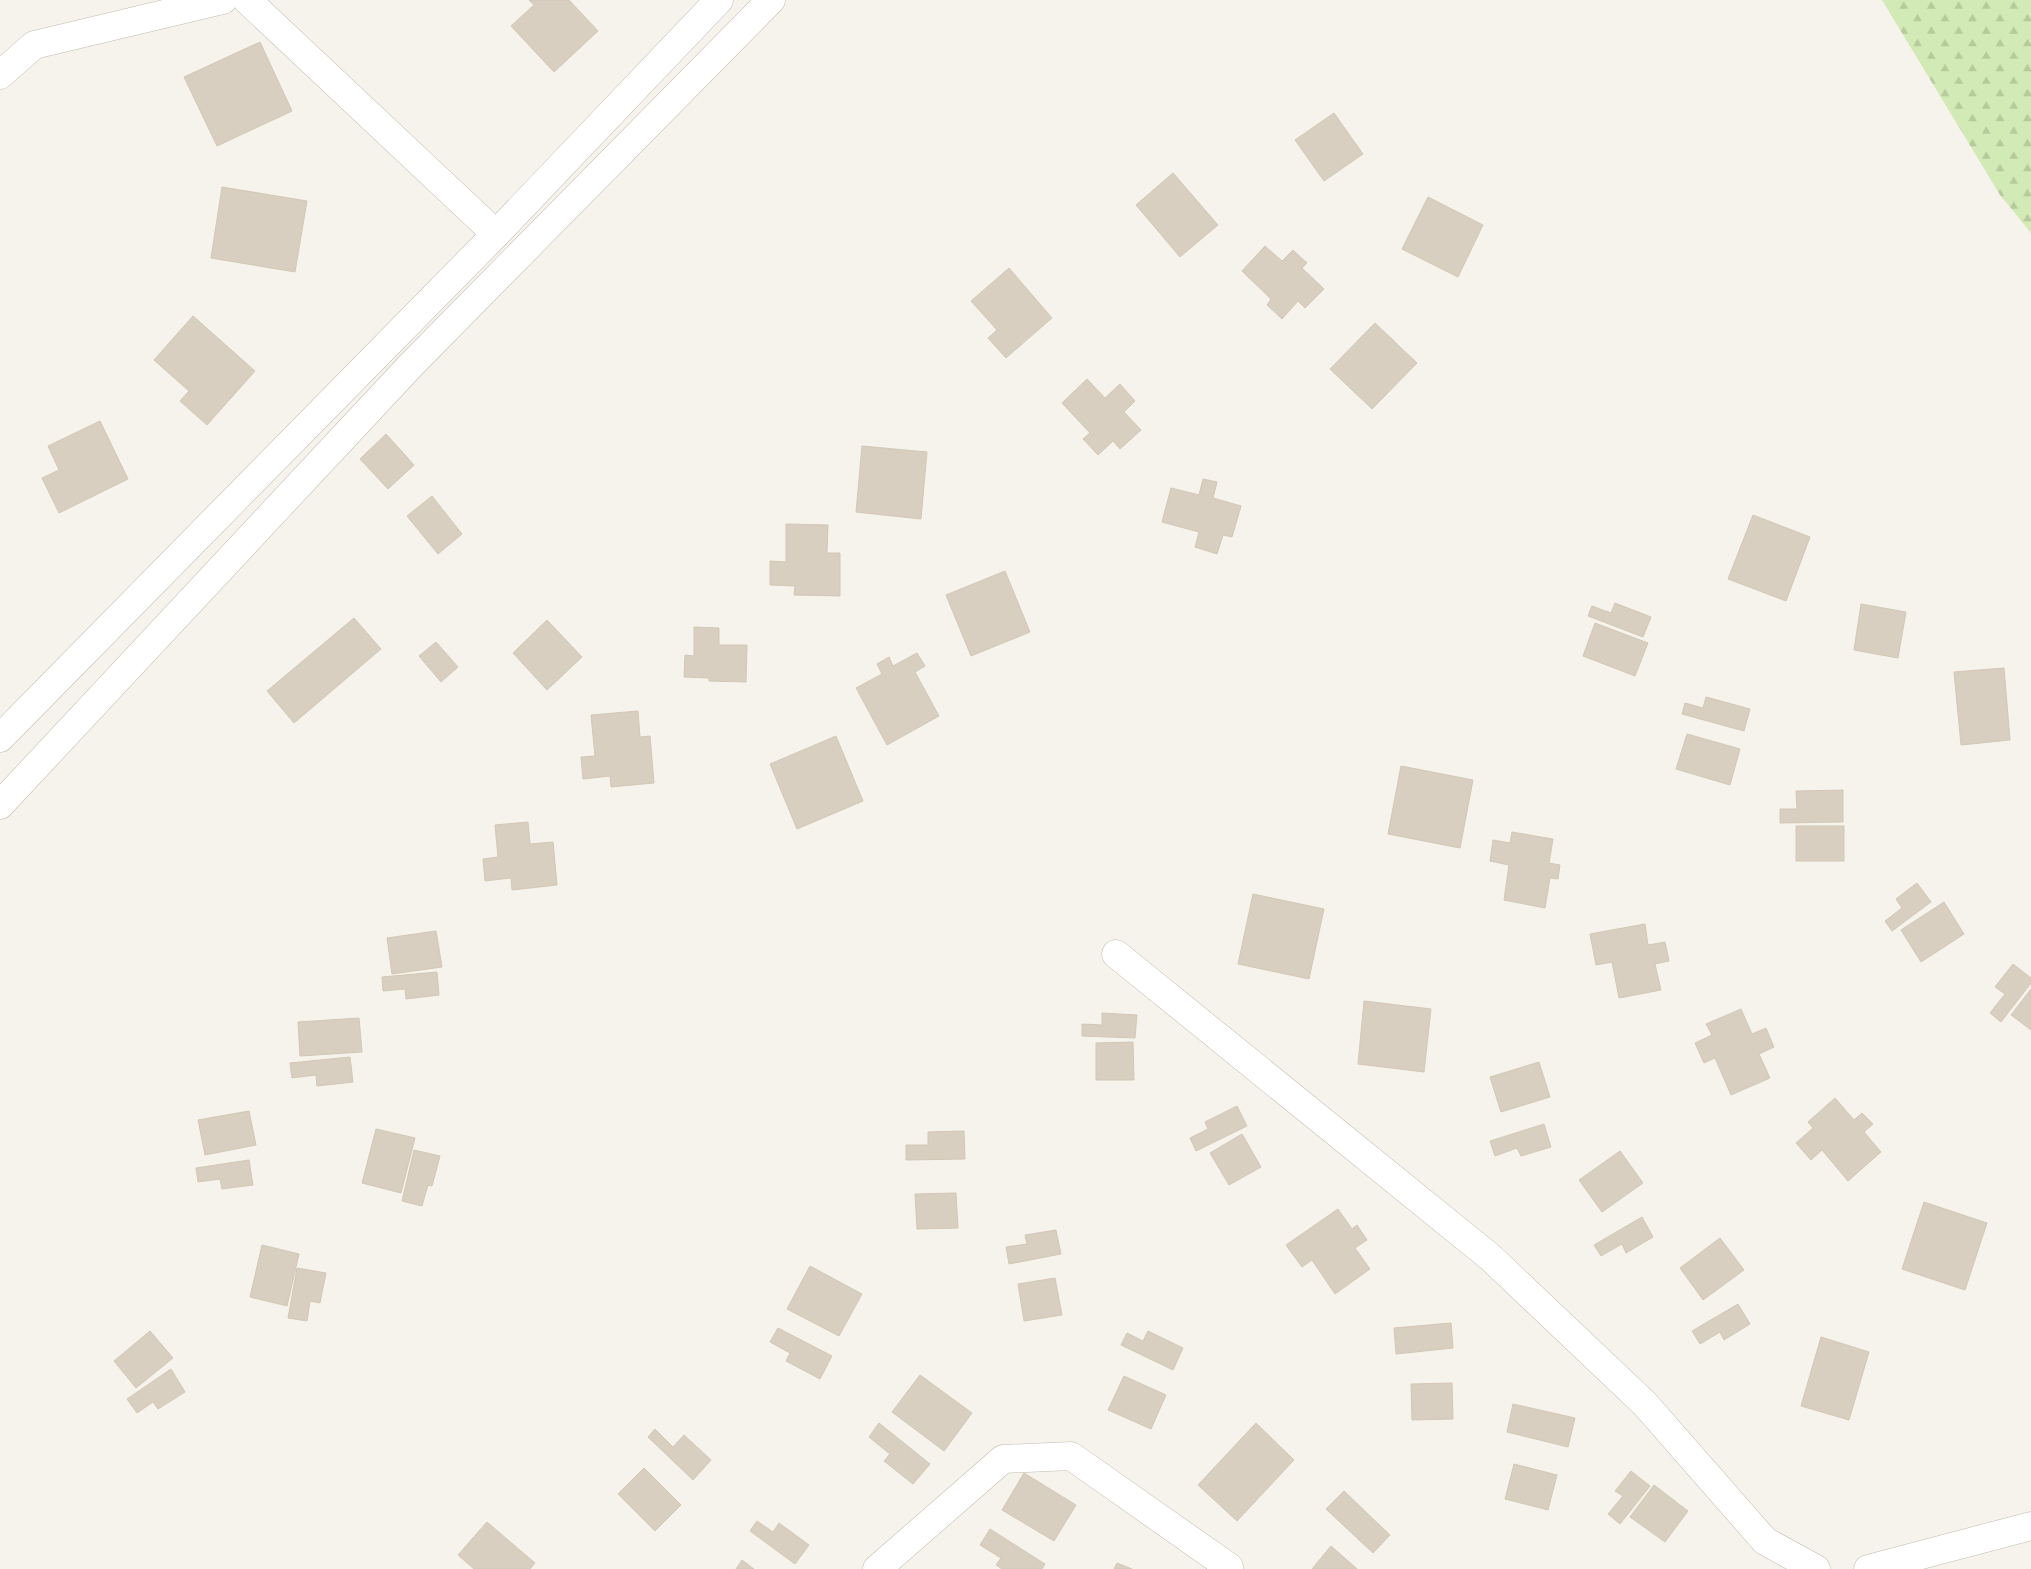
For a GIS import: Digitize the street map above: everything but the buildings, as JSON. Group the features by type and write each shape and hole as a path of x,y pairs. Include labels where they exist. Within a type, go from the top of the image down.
{"street":[{"path":"0,75 34,46 223,0"},
{"path":"247,0 496,234"},
{"path":"0,738 496,234 719,0"},
{"path":"0,805 411,365 771,0"},
{"path":"1116,954 1490,1257 1645,1404 1765,1541 1816,1569"},
{"path":"877,1569 1003,1459 1071,1456 1229,1567"},
{"path":"1868,1569 2031,1526"}],"green space":[{"path":"1882,0 2031,0 2031,233 2000,195"}]}
